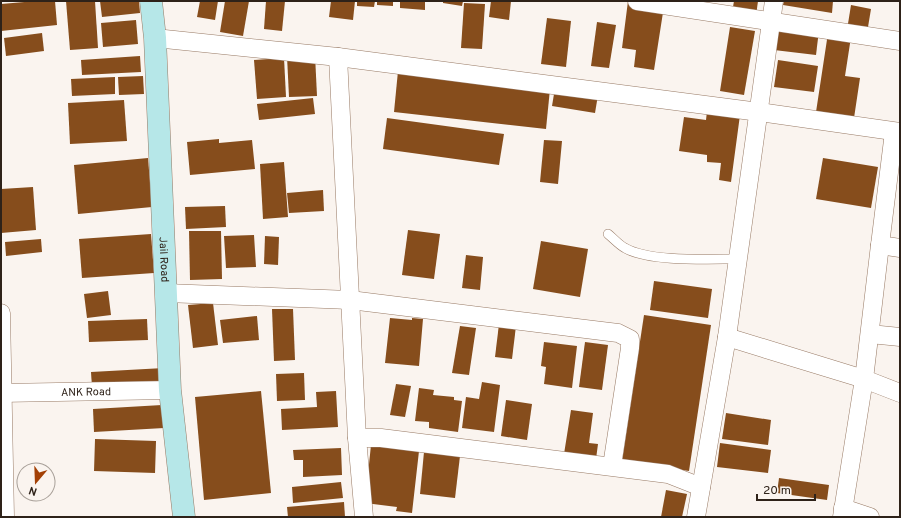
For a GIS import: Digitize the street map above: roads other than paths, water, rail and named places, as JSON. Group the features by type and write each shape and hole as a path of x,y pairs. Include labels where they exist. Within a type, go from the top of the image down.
{"main road":[{"name":"Jail Road","path":"150,1 155,38 170,390 184,517"}],"street":[{"path":"637,1 900,41"},
{"path":"696,517 727,337 774,1"},
{"path":"155,38 338,57 759,112 897,132 880,245 864,379 843,513 870,517"},
{"path":"338,57 357,438 364,517"},
{"path":"880,245 900,248"},
{"path":"166,293 350,300 618,333 630,339 612,466"},
{"path":"1,314 1,393 5,517"},
{"path":"870,334 900,337"},
{"path":"727,337 864,379 900,393"},
{"name":"ANK Road","path":"1,393 170,390"},
{"path":"357,438 381,438 612,466 668,474 701,487"}],"lane":[{"path":"608,234 625,248 641,254 668,258 738,260"}]}
